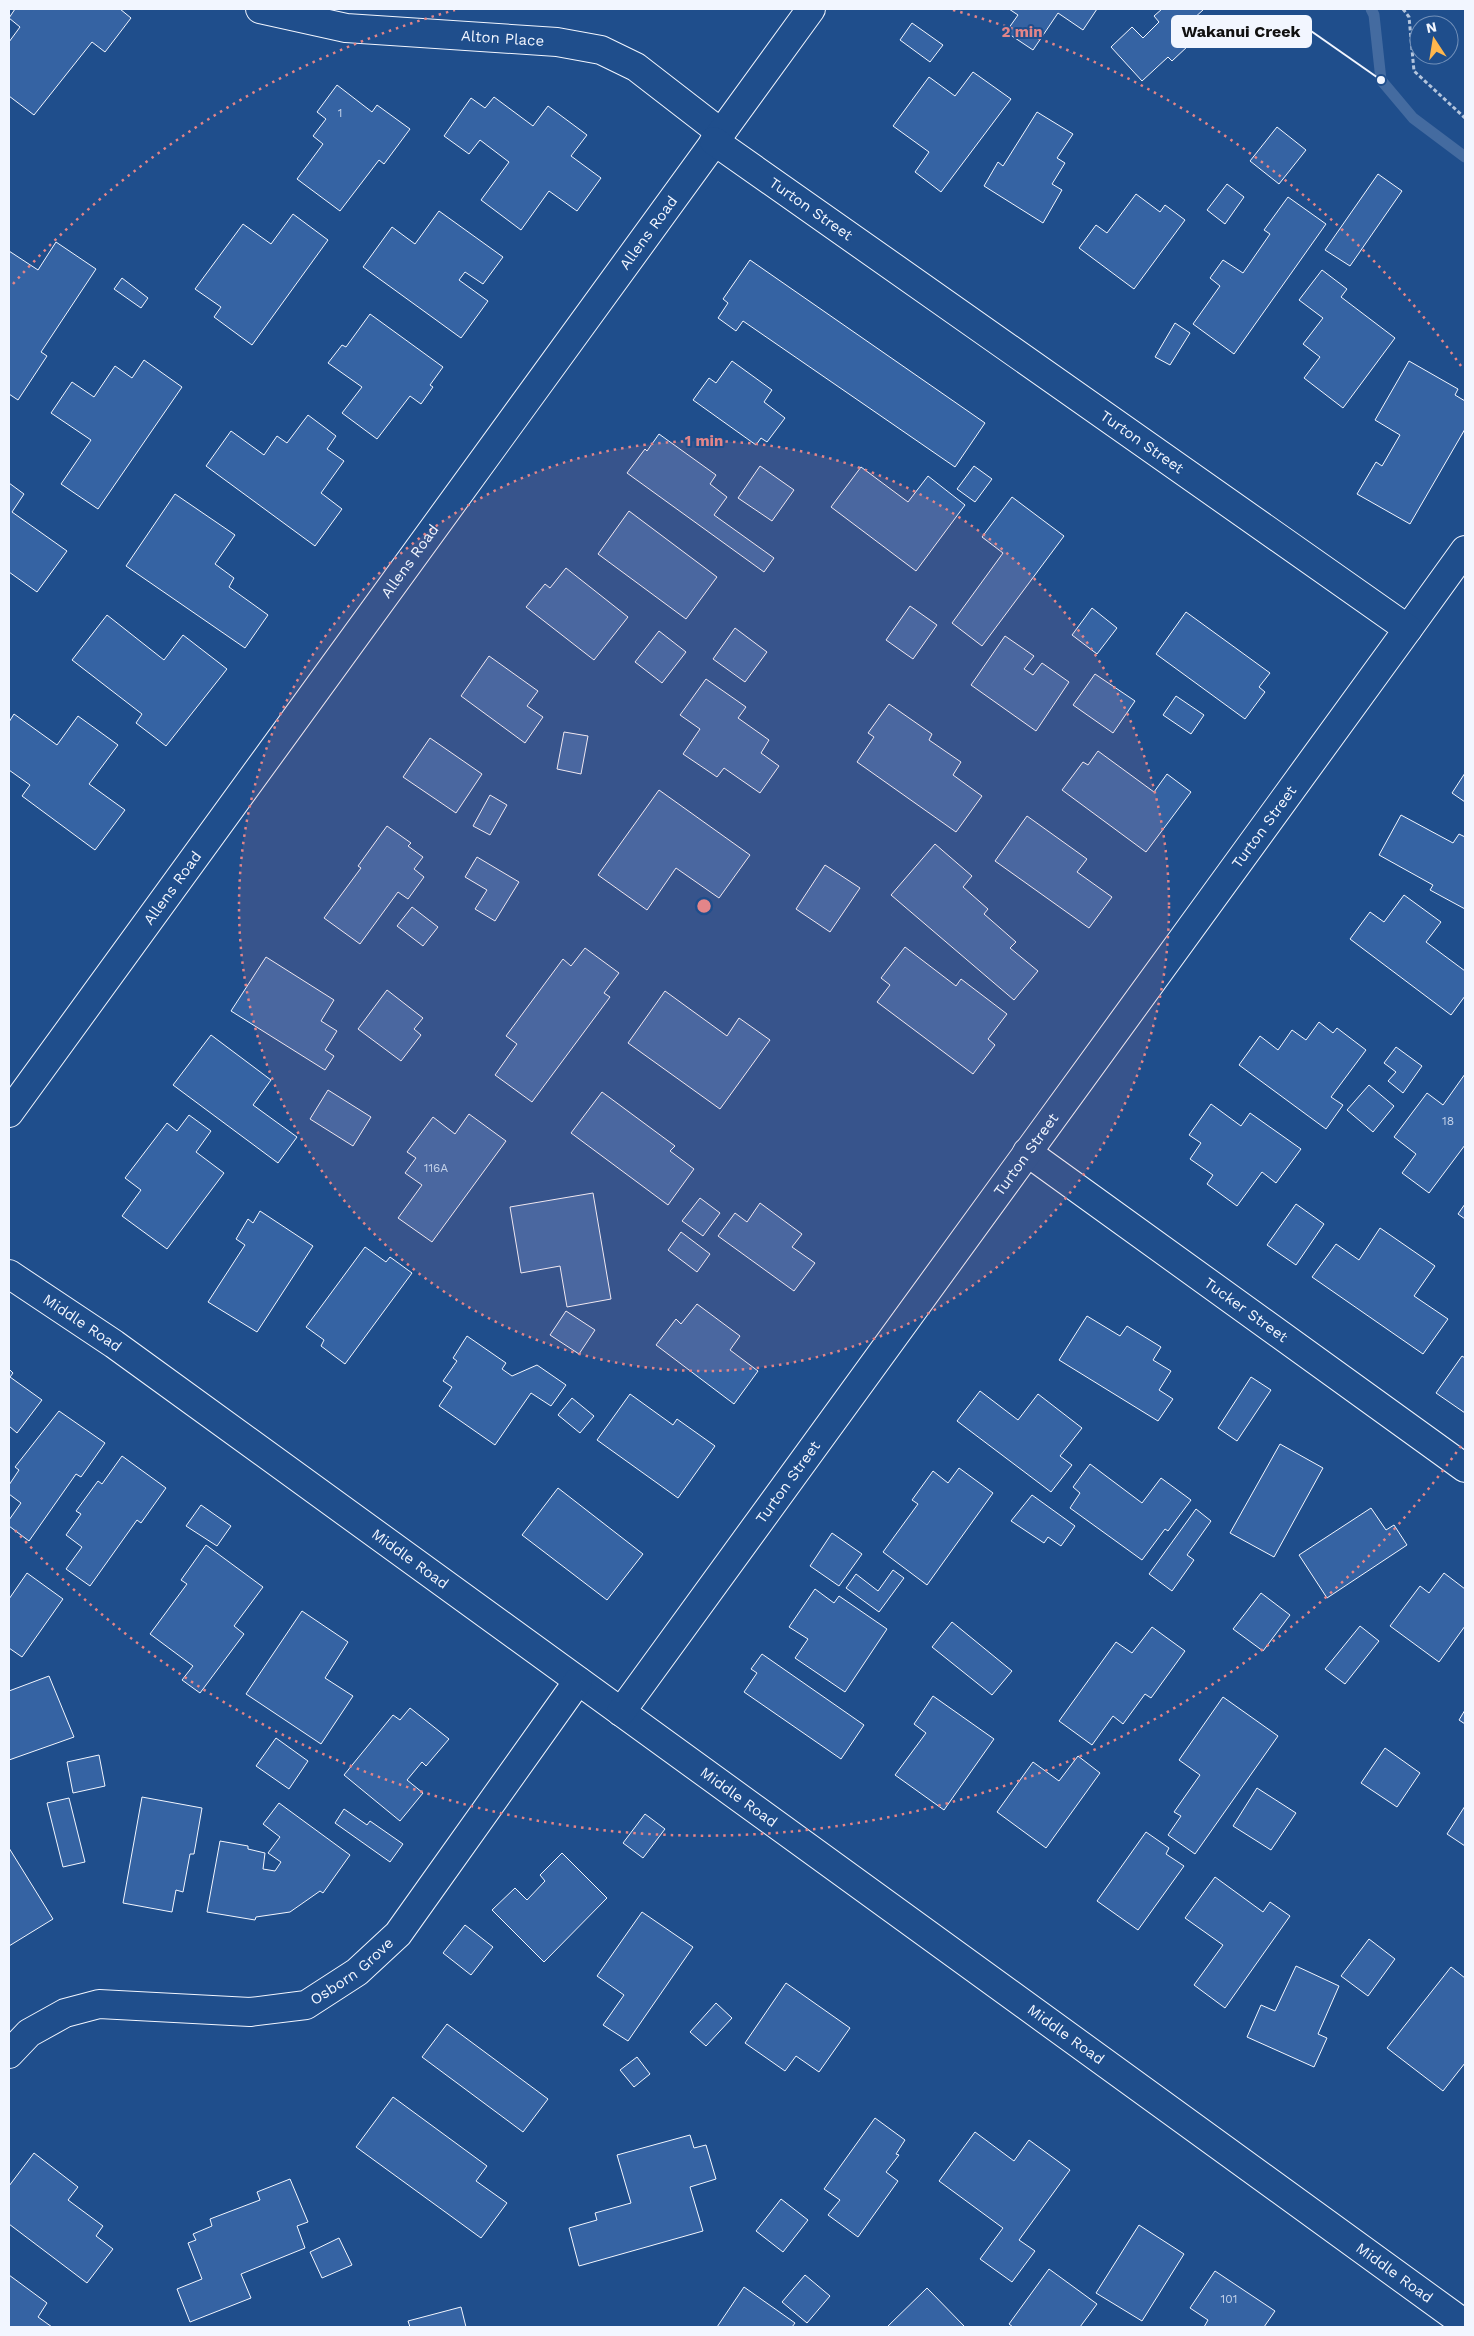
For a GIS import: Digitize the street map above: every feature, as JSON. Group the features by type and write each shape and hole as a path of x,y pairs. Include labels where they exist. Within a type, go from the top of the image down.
{"street":[{"name":"Alton Place","path":"260,9 346,28 556,42 601,50 636,67 717,136"},
{"name":"Allens Road","path":"9,1113 811,9"},
{"name":"Turton Street","path":"621,1712 1408,629 717,136"},
{"path":"1408,629 1465,550"},
{"name":"Tucker Street","path":"1027,1152 1465,1468"},
{"name":"Middle Road","path":"9,1274 114,1344 1465,2324"},
{"name":"Osborn Grove","path":"9,2054 29,2033 65,2013 99,2004 260,2011 306,2005 357,1972 398,1934 578,1681"}],"path":[{"path":"1403,9 1409,17 1414,71 1465,118"}],"building":[{"path":"15,9 120,9 131,18 105,52 92,42 34,115 9,96 9,42 20,27 9,18"},
{"path":"1009,9 1097,9 1083,30 1058,13 1033,50 1006,32 1018,15"},
{"path":"1162,9 1204,9 1178,33 1189,45 1172,61 1168,57 1142,81 1111,47 1132,27 1143,38 1159,22 1154,16"},
{"path":"912,23 943,45 930,62 900,40"},
{"path":"973,72 1011,99 941,192 915,172 929,152 893,126 929,77 955,96"},
{"path":"337,85 372,112 377,105 410,129 384,164 379,160 340,211 297,179 323,144 313,136 326,119 317,112"},
{"path":"494,97 533,126 548,106 587,135 571,156 601,178 577,211 549,191 521,230 481,200 509,162 480,140 469,154 444,136 471,98 485,108"},
{"path":"1037,112 1073,134 1057,158 1065,163 1052,184 1062,190 1043,223 984,186 998,162 1003,166"},
{"path":"1277,127 1306,150 1279,184 1250,161"},
{"path":"1378,174 1402,191 1350,266 1325,250"},
{"path":"1227,184 1244,197 1225,224 1207,210"},
{"path":"1136,194 1160,212 1165,205 1185,220 1134,289 1079,248 1096,225 1107,233"},
{"path":"1288,197 1326,224 1234,354 1193,324 1220,286 1210,278 1223,260 1243,273 1270,234 1264,230"},
{"path":"439,211 503,257 483,284 465,272 459,280 488,301 461,338 363,267 392,227 415,244"},
{"path":"293,214 328,240 252,345 214,317 221,307 195,289 243,224 271,244"},
{"path":"56,242 96,269 41,352 47,356 18,400 9,394 9,251 38,270"},
{"path":"750,260 985,423 955,467 743,321 736,331 718,318 728,303 723,299"},
{"path":"1322,270 1347,289 1341,297 1395,338 1343,408 1304,378 1320,357 1303,344 1323,318 1299,300"},
{"path":"122,278 148,298 141,308 114,289"},
{"path":"370,314 443,367 430,385 433,387 421,404 410,396 377,439 342,413 362,387 328,363 342,345 346,347"},
{"path":"1175,323 1190,333 1170,365 1155,357"},
{"path":"144,360 182,387 98,509 61,484 91,440 51,413 72,382 94,397 115,366 132,378"},
{"path":"732,361 772,390 764,402 785,418 767,442 761,438 756,445 693,400 709,378 716,383"},
{"path":"1409,361 1458,389 1455,395 1465,401 1465,429 1410,524 1357,494 1376,462 1382,466 1400,435 1375,420"},
{"path":"308,415 336,436 327,449 344,461 321,493 342,509 315,546 206,466 231,431 264,455 277,436 287,443"},
{"path":"659,434 716,475 710,484 727,497 714,515 774,558 764,572 627,473 645,449 647,451"},
{"path":"760,466 794,490 772,521 738,498"},
{"path":"974,466 992,479 975,502 957,489"},
{"path":"861,467 908,502 928,476 965,505 916,571 831,507"},
{"path":"9,483 24,494 12,512 67,551 37,592 9,572"},
{"path":"175,494 235,535 215,564 234,578 229,587 268,615 245,648 126,566"},
{"path":"1012,497 1064,536 982,646 952,623 1003,553 982,537"},
{"path":"629,511 717,577 686,619 598,554"},
{"path":"566,568 628,617 594,660 526,607 545,584 550,588"},
{"path":"910,606 937,625 913,659 886,640"},
{"path":"1092,608 1117,628 1097,654 1072,635"},
{"path":"1186,612 1270,673 1259,687 1265,692 1245,719 1156,654"},
{"path":"107,615 164,660 183,635 227,669 166,746 136,723 142,714 72,660"},
{"path":"735,628 767,652 745,682 713,659"},
{"path":"659,631 686,652 662,683 635,662"},
{"path":"1005,636 1034,656 1024,669 1033,675 1042,663 1069,682 1036,731 971,685"},
{"path":"489,656 538,691 527,706 543,717 525,743 461,696"},
{"path":"1095,674 1135,701 1113,733 1073,705"},
{"path":"706,679 746,707 738,718 769,740 761,753 779,766 760,793 724,768 717,777 683,754 700,729 680,715"},
{"path":"1176,696 1204,715 1191,734 1163,715"},
{"path":"889,704 932,734 929,740 961,762 953,775 982,796 956,832 857,762 874,737 868,733"},
{"path":"14,714 57,745 78,716 118,745 89,784 125,810 95,850 22,796 30,785 9,770 9,722"},
{"path":"564,732 588,736 581,774 557,769"},
{"path":"430,738 482,774 456,813 403,777"},
{"path":"1098,751 1154,792 1167,774 1191,792 1146,852 1062,790 1083,762 1088,765"},
{"path":"1465,773 1465,802 1452,793"},
{"path":"659,790 750,855 719,898 676,868 647,910 598,875"},
{"path":"490,795 507,805 490,835 473,826"},
{"path":"1401,815 1453,843 1459,834 1465,837 1465,909 1430,890 1433,885 1379,855"},
{"path":"1027,816 1087,859 1077,872 1112,897 1089,928 995,861"},
{"path":"387,826 411,843 408,846 423,857 414,869 424,877 408,899 398,892 360,944 324,918 361,868 358,866"},
{"path":"935,844 972,876 963,887 988,909 984,914 1016,942 1010,948 1038,971 1014,1000 891,895"},
{"path":"477,857 519,882 495,921 475,909 487,890 465,877"},
{"path":"825,865 860,888 830,932 796,909"},
{"path":"1404,895 1441,922 1426,942 1465,971 1465,996 1451,1015 1350,939 1370,912 1384,922"},
{"path":"412,907 438,927 423,946 397,926"},
{"path":"905,947 956,986 961,979 1007,1014 988,1039 995,1045 973,1074 877,1002 890,985 881,978"},
{"path":"585,948 619,973 604,993 610,997 532,1102 495,1075 517,1044 506,1036 563,959 571,966"},
{"path":"266,957 334,1000 321,1021 337,1031 325,1050 334,1056 325,1070 231,1011"},
{"path":"387,990 423,1018 414,1029 421,1035 401,1061 358,1029"},
{"path":"665,991 727,1036 739,1018 770,1040 720,1109 628,1043"},
{"path":"1319,1022 1333,1033 1337,1028 1366,1050 1331,1097 1343,1105 1326,1129 1239,1065 1260,1036 1278,1050 1292,1030 1306,1040"},
{"path":"211,1035 271,1080 253,1105 297,1137 278,1163 173,1085"},
{"path":"1396,1047 1422,1066 1403,1093 1388,1081 1396,1072 1384,1063"},
{"path":"1465,1074 1465,1145 1429,1193 1402,1173 1416,1154 1394,1137 1427,1093 1443,1105"},
{"path":"1369,1085 1394,1106 1373,1132 1347,1110"},
{"path":"328,1090 371,1117 353,1146 310,1119"},
{"path":"602,1092 675,1146 670,1151 694,1169 668,1205 571,1133"},
{"path":"1211,1104 1241,1126 1250,1113 1301,1149 1276,1183 1262,1172 1237,1206 1207,1184 1213,1175 1190,1159 1201,1143 1189,1135"},
{"path":"469,1114 506,1141 432,1242 398,1218 422,1185 405,1173 416,1158 407,1152 433,1117 455,1134"},
{"path":"189,1115 211,1131 196,1152 224,1173 167,1249 122,1216 141,1190 125,1178 167,1123 177,1131"},
{"path":"593,1193 611,1299 567,1307 560,1266 521,1273 510,1207"},
{"path":"700,1198 720,1213 703,1236 682,1221"},
{"path":"760,1203 802,1234 792,1247 815,1263 794,1291 718,1236 735,1213 747,1222"},
{"path":"1296,1204 1324,1224 1296,1265 1267,1245"},
{"path":"1465,1204 1465,1219 1458,1214"},
{"path":"260,1211 313,1246 257,1332 208,1302 245,1245 236,1239 248,1219 253,1223"},
{"path":"1380,1228 1435,1266 1414,1296 1448,1319 1423,1354 1312,1277 1336,1244 1359,1260"},
{"path":"681,1232 710,1254 697,1272 668,1250"},
{"path":"365,1247 386,1262 390,1257 412,1273 345,1364 321,1346 324,1340 306,1327"},
{"path":"697,1304 740,1336 730,1350 758,1371 734,1404 656,1345 676,1319 681,1324"},
{"path":"566,1311 595,1330 579,1354 550,1335"},
{"path":"1087,1316 1120,1336 1127,1326 1161,1347 1153,1360 1171,1371 1159,1390 1173,1399 1158,1421 1059,1360"},
{"path":"467,1336 506,1363 502,1369 512,1376 537,1365 566,1385 551,1406 531,1393 495,1445 439,1406 452,1387 443,1381 457,1361 453,1358"},
{"path":"1462,1356 1465,1358 1465,1413 1436,1393"},
{"path":"9,1369 13,1373 10,1377 42,1400 17,1433 9,1426"},
{"path":"1251,1377 1271,1390 1237,1441 1218,1428"},
{"path":"980,1391 1018,1420 1038,1394 1082,1428 1060,1456 1072,1465 1051,1492 957,1421"},
{"path":"630,1394 673,1425 677,1419 715,1446 678,1498 597,1440"},
{"path":"572,1398 594,1416 580,1433 558,1415"},
{"path":"59,1411 105,1443 81,1477 76,1474 29,1541 9,1526 9,1520 21,1503 9,1494 9,1485 19,1470 15,1467"},
{"path":"1280,1444 1323,1468 1274,1557 1230,1533"},
{"path":"122,1456 166,1488 141,1523 137,1520 90,1586 66,1569 82,1547 66,1535 81,1514 76,1511 98,1481 102,1484"},
{"path":"1090,1464 1142,1503 1161,1478 1191,1500 1168,1531 1165,1529 1142,1560 1070,1508 1080,1493 1073,1487"},
{"path":"959,1468 993,1493 927,1585 883,1552 918,1504 912,1500 933,1471 948,1483"},
{"path":"558,1488 643,1554 607,1600 522,1535"},
{"path":"1032,1495 1075,1526 1061,1546 1048,1537 1044,1543 1011,1521"},
{"path":"201,1505 231,1526 217,1546 186,1526"},
{"path":"1371,1508 1386,1530 1394,1525 1407,1545 1327,1598 1299,1555"},
{"path":"1196,1509 1211,1521 1187,1555 1194,1560 1172,1591 1149,1574"},
{"path":"832,1533 862,1554 839,1586 810,1566"},
{"path":"206,1545 263,1587 234,1626 244,1634 200,1693 182,1680 193,1666 150,1634 187,1584 181,1580"},
{"path":"893,1570 904,1578 879,1612 846,1588 856,1574 878,1591"},
{"path":"27,1573 63,1599 22,1657 9,1648 9,1599"},
{"path":"1444,1573 1465,1589 1465,1626 1439,1662 1390,1626 1420,1586 1429,1593"},
{"path":"815,1589 834,1603 839,1596 887,1629 845,1692 795,1658 808,1639 789,1627"},
{"path":"1261,1593 1290,1615 1263,1651 1233,1629"},
{"path":"302,1611 348,1642 325,1678 353,1696 321,1744 246,1694"},
{"path":"952,1622 1012,1671 992,1695 932,1647"},
{"path":"1360,1626 1379,1641 1345,1684 1325,1669"},
{"path":"1152,1627 1185,1651 1151,1698 1145,1694 1123,1724 1113,1716 1092,1745 1059,1721 1116,1642 1132,1653"},
{"path":"762,1654 864,1725 841,1759 744,1692 757,1673 751,1669"},
{"path":"49,1676 74,1737 9,1760 9,1691"},
{"path":"933,1696 994,1739 944,1810 895,1775 926,1733 914,1724"},
{"path":"1223,1697 1278,1736 1195,1854 1168,1835 1181,1816 1174,1812 1200,1775 1179,1760"},
{"path":"410,1708 449,1739 426,1766 422,1762 407,1780 423,1793 400,1821 344,1775 393,1715 400,1720"},
{"path":"1465,1710 1465,1724 1459,1720"},
{"path":"276,1738 308,1761 289,1789 256,1766"},
{"path":"1385,1748 1420,1773 1397,1807 1361,1783"},
{"path":"99,1755 105,1786 73,1793 67,1762"},
{"path":"1078,1756 1100,1773 1046,1848 997,1812 1033,1762 1059,1781"},
{"path":"1257,1788 1296,1813 1271,1850 1233,1826"},
{"path":"142,1797 202,1808 194,1854 190,1854 183,1892 176,1890 172,1912 123,1903"},
{"path":"69,1798 85,1862 63,1867 47,1803"},
{"path":"279,1803 350,1855 323,1893 320,1891 290,1912 256,1917 255,1920 207,1912 220,1841 248,1846 248,1849 265,1853 263,1869 275,1871 281,1862 268,1853 280,1837 263,1824"},
{"path":"1465,1806 1465,1846 1447,1834"},
{"path":"344,1809 367,1825 370,1821 403,1844 390,1862 335,1823"},
{"path":"645,1814 665,1829 643,1858 623,1843"},
{"path":"1146,1832 1169,1848 1166,1854 1184,1866 1138,1930 1097,1901"},
{"path":"9,1848 53,1919 9,1946"},
{"path":"562,1853 607,1898 544,1962 492,1910 515,1888 527,1900 545,1881 540,1875"},
{"path":"1215,1877 1263,1912 1270,1902 1290,1916 1225,2008 1194,1985 1223,1945 1185,1918"},
{"path":"642,1912 693,1947 628,2041 603,2025 624,1995 597,1976"},
{"path":"465,1925 493,1947 471,1975 443,1953"},
{"path":"1369,1939 1395,1959 1368,1996 1341,1976"},
{"path":"1296,1966 1339,1986 1318,2034 1327,2038 1314,2067 1247,2037 1261,2005 1275,2011"},
{"path":"1451,1967 1465,1978 1465,2063 1443,2091 1387,2048"},
{"path":"786,1983 850,2028 819,2072 796,2056 785,2071 745,2043"},
{"path":"716,2003 732,2018 706,2046 690,2032"},
{"path":"447,2024 548,2099 523,2132 422,2057"},
{"path":"637,2057 650,2074 634,2087 620,2070"},
{"path":"393,2097 487,2166 476,2181 507,2203 481,2238 356,2147"},
{"path":"875,2118 905,2140 896,2154 899,2155 886,2172 898,2181 858,2237 828,2215 840,2200 824,2189"},
{"path":"975,2132 1014,2161 1029,2140 1070,2170 1019,2240 1035,2251 1012,2282 980,2259 1003,2228 939,2181"},
{"path":"690,2135 694,2148 706,2145 716,2179 690,2187 703,2231 579,2266 569,2228 597,2220 595,2213 631,2203 617,2155"},
{"path":"34,2153 78,2187 68,2200 103,2226 96,2236 113,2249 87,2283 9,2224 9,2186"},
{"path":"290,2179 308,2222 297,2226 305,2248 241,2274 251,2298 190,2322 177,2289 202,2279 188,2243 196,2240 193,2234 212,2226 210,2219 260,2200 257,2192"},
{"path":"781,2199 808,2220 783,2252 756,2231"},
{"path":"1139,2225 1184,2254 1142,2321 1096,2293"},
{"path":"339,2238 352,2265 322,2278 310,2252"},
{"path":"1049,2269 1097,2304 1080,2327 1013,2327 1009,2324"},
{"path":"1215,2271 1275,2311 1264,2327 1204,2327 1208,2320 1190,2308"},
{"path":"9,2275 47,2303 38,2317 52,2327 9,2327"},
{"path":"805,2275 830,2296 807,2323 782,2302"},
{"path":"744,2287 795,2323 792,2327 717,2327"},
{"path":"927,2288 965,2327 887,2327"},
{"path":"461,2307 466,2327 410,2327 408,2321"}],"waterway":[{"path":"1371,9 1374,15 1381,80 1413,118 1465,157"}],"place":[{"name":"Wakanui Creek","path":"1381,80"}]}
